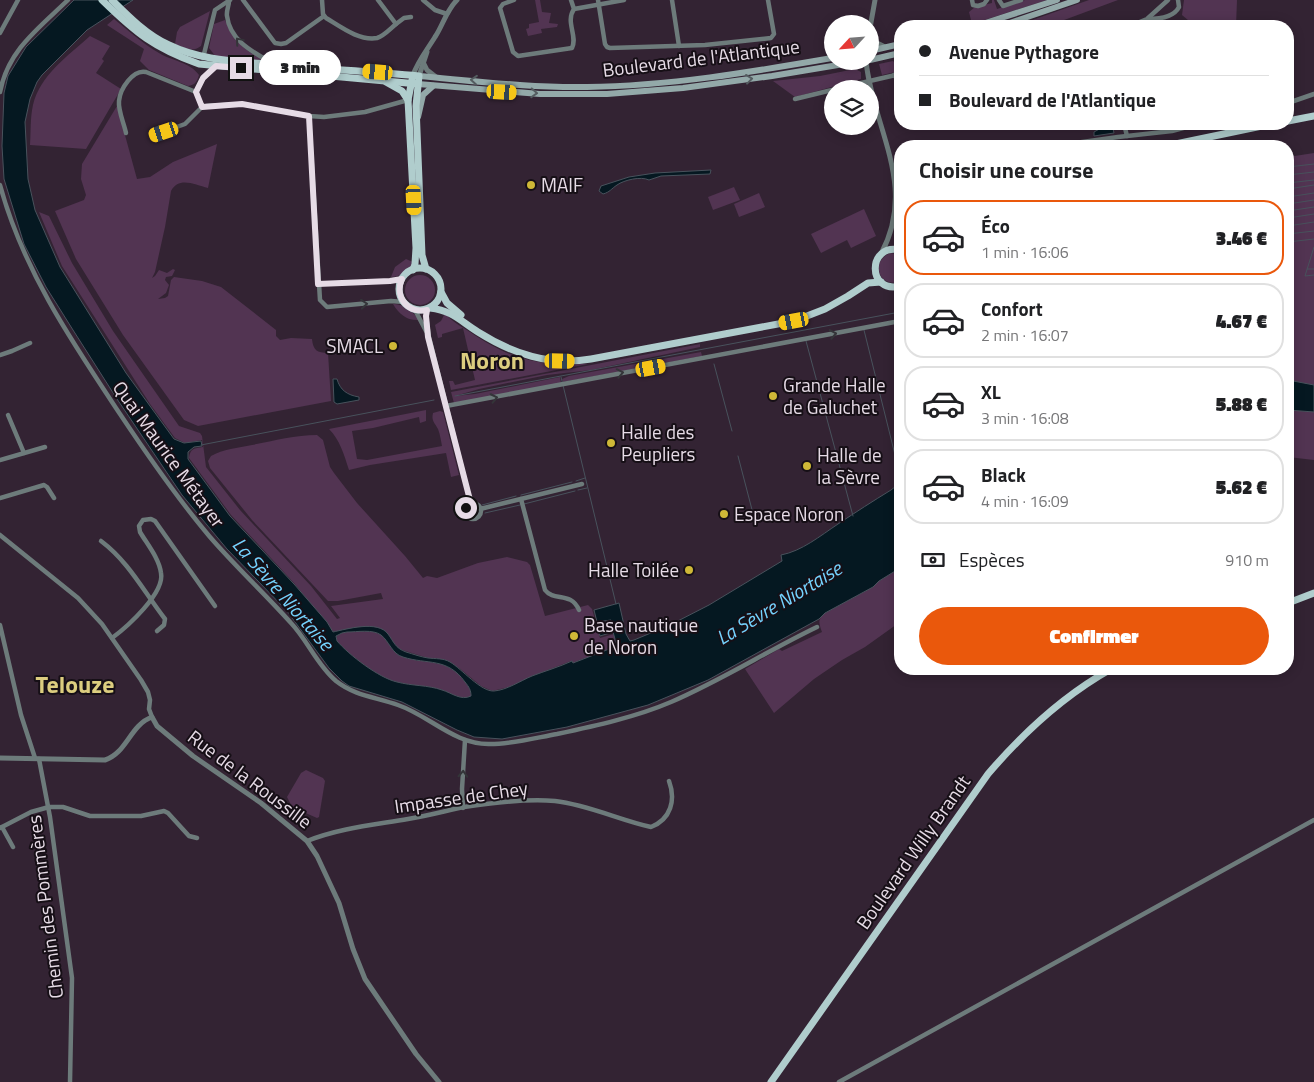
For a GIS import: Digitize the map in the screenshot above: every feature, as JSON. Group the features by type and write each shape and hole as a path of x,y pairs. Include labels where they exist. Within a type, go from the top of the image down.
{"main road":[{"name":"Boulevard de l'Atlantique","path":"102,0 159,40 180,50 203,58 275,65 540,86 608,87 723,76 824,59"},
{"name":"Boulevard de l'Atlantique","path":"112,0 124,17 147,40 170,53 199,64 385,82 540,94 588,94 683,88 824,67"},
{"path":"995,20 1057,0"},
{"path":"1018,20 1076,0"},
{"path":"879,49 894,45"},
{"path":"879,58 894,54"},
{"path":"416,75 408,100 416,262 412,270 402,279 399,291 404,302 415,310 429,309 448,312 512,350 541,359 571,361 591,359 803,318 838,302 868,283 881,282"},
{"name":"Boulevard de l'Atlantique","path":"385,82 402,91 408,100"},
{"path":"414,84 422,255 426,269"},
{"path":"416,122 423,95 433,86"},
{"path":"1294,120 1314,116"},
{"path":"1195,140 1243,130"},
{"path":"868,283 881,254 894,250"},
{"path":"412,270 426,269 438,277 445,301 449,306 493,340"},
{"path":"875,269 876,276 881,282 890,287 894,287"},
{"path":"429,309 438,302 442,292"},
{"path":"1294,601 1314,593"},
{"name":"Boulevard Willy Brandt","path":"771,1082 966,804 997,764 1023,736 1052,710 1076,691 1101,675"}],"street":[{"path":"0,33 18,0"},
{"path":"0,92 7,69 23,43 68,0"},
{"path":"203,58 215,10 229,0"},
{"path":"229,0 227,19 234,35 246,48 275,65"},
{"path":"243,0 275,43 280,44 286,43 324,16"},
{"path":"322,0 324,16"},
{"path":"378,0 396,24"},
{"path":"423,0 435,10 447,14"},
{"path":"416,75 427,49 447,14 458,0"},
{"path":"514,0 505,2 500,8 513,52 518,56 572,48 574,44 570,17 574,9 571,0"},
{"path":"574,9 598,2 624,0"},
{"path":"672,0 679,46"},
{"path":"598,2 607,47 721,44 771,38 774,34 768,0"},
{"path":"872,15 875,0"},
{"path":"972,0 973,5 976,6 984,4 987,0"},
{"path":"999,0 1004,6 1021,0"},
{"path":"1147,19 1168,0"},
{"path":"1147,19 1158,19 1172,14 1178,10 1178,0"},
{"path":"324,16 356,35 374,38 381,36 404,18 411,17"},
{"path":"879,45 885,47"},
{"path":"416,75 424,64 427,49"},
{"path":"424,64 427,70 436,77"},
{"path":"196,92 203,78 216,66"},
{"path":"867,70 869,80 894,76"},
{"path":"126,133 119,101 125,87 135,73 146,72 196,92 202,107"},
{"path":"796,99 824,92"},
{"path":"1294,101 1314,94"},
{"path":"152,136 185,124 202,107 242,104 324,117 365,112 408,100"},
{"path":"879,115 894,167"},
{"path":"309,116 320,300 327,307 391,301 404,302"},
{"path":"1126,130 1128,136"},
{"path":"1098,140 1178,130"},
{"path":"312,165 320,164"},
{"name":"Quai Maurice Métayer","path":"0,185 21,248 66,333 163,478 210,536 294,626 326,672 338,682 361,695 398,705 465,740 491,744 518,742 575,730 654,708 713,683 817,627"},
{"path":"307,189 313,189"},
{"path":"881,254 889,240 894,213"},
{"path":"315,226 322,225"},
{"path":"889,240 894,246"},
{"path":"318,284 402,279"},
{"path":"429,309 426,316 428,337 471,504"},
{"path":"415,310 428,337"},
{"path":"446,406 894,322"},
{"path":"0,355 30,343"},
{"path":"8,416 24,453"},
{"path":"0,460 45,447"},
{"path":"480,509 582,484"},
{"path":"0,498 44,485 54,498"},
{"path":"520,499 545,590 550,595 571,600 576,604 578,610"},
{"path":"471,504 478,505 480,509 478,517 473,519 468,517 466,513 466,508 471,504"},
{"path":"112,638 130,624 150,600 158,590 162,577 159,566 138,526 140,522 147,519 155,521 215,606"},
{"path":"0,535 78,598 102,624 148,692 149,709 152,717 139,724 119,752 110,759 101,761 72,761 0,758"},
{"path":"101,541 126,564 165,621 164,625 157,631"},
{"name":"Chemin des Pommères","path":"0,625 20,715 37,759 49,807 72,978 70,1082"},
{"name":"Rue de la Roussille","path":"152,717 162,730 193,756 261,803 307,841 317,856 339,903 352,948 365,979 416,1054 439,1082"},
{"path":"463,808 462,789 465,740"},
{"name":"Impasse de Chey","path":"307,841 353,827 463,808 553,801 594,809 651,827 660,822 670,812 671,793 669,781"},
{"path":"13,847 1,827 31,812 49,807 63,807 90,816 141,816 166,812 189,836 197,838"},
{"path":"839,1082 1314,820"}],"shaded area":[{"path":"535,0 540,0 542,12 551,13 549,23 558,24 557,27 541,29 542,33 528,36 526,29 529,28 529,24 539,22"},
{"path":"992,0 994,0 997,9 1025,0 1047,0 984,20 971,20 969,12 975,7 992,3"},
{"path":"1089,0 1118,0 1064,20 1032,20"},
{"path":"1184,0 1237,0 1236,20 1188,20 1182,15"},
{"path":"210,11 201,46 191,49 175,44 180,27"},
{"path":"114,19 164,56 191,67 199,75 195,83 188,86 149,70 140,61 144,49 107,25"},
{"path":"225,20 236,40 250,52 264,60 216,57 209,48 214,24"},
{"path":"90,36 110,46 102,59 104,61 96,73 121,89 86,149 30,145 33,105 42,84 64,59"},
{"path":"893,61 894,72 882,75 879,64"},
{"path":"850,70 861,72 861,79 824,80 824,89 795,97 773,81 820,76"},
{"path":"117,106 137,179 150,177 173,162 217,144 208,188 183,183 174,186 171,191 165,227 152,278 159,270 167,273 173,269 175,270 172,276 166,277 165,280 169,285 166,293 158,299 168,296 171,280 174,277 202,281 221,287 276,330 276,336 280,340 291,338 312,339 316,350 328,353 331,401 198,426 184,420 123,335 76,259 55,211 84,200 86,195 81,179 82,164"},
{"path":"1314,153 1314,460 1294,458 1294,156"},
{"path":"734,187 740,200 713,210 708,197"},
{"path":"759,193 765,207 739,217 734,204"},
{"path":"864,209 876,236 851,248 847,240 821,253 811,234"},
{"path":"39,212 49,216 72,263 113,331 179,426 200,433 202,436 206,467 240,510 311,586 337,619 340,618 331,606 383,599 381,593 328,601 252,520 210,468 208,461 211,456 231,449 292,437 317,435 323,440 330,467 334,473 357,503 423,578 427,576 437,578 478,563 507,557 527,562 530,565 545,616 588,605 592,609 600,638 614,634 617,646 572,663 571,661 509,687 492,691 481,686 459,668 436,658 428,658 399,649 392,643 385,631 378,628 365,626 333,632 294,583 231,515 189,458 193,449 203,447 202,440 185,443 175,438 150,404 62,266"},
{"path":"891,253 894,254 894,283 886,281 879,272 880,261"},
{"path":"406,259 413,262 407,271 401,275 391,277 395,267"},
{"path":"420,275 431,279 435,290 431,301 420,305 409,301 405,290 409,279"},
{"path":"393,304 408,309 419,320 404,316"},
{"path":"445,313 450,319 485,342 513,355 540,362 588,364 451,390 449,381 453,381 455,385 475,380 463,328 442,334 442,337 438,338 435,325 441,321"},
{"path":"700,344 700,347 591,370 547,375 455,396 475,394 560,377 561,383 454,403 451,392"},
{"path":"701,352 702,356 563,382 562,379 569,376"},
{"path":"426,410 426,421 420,423 419,417 352,431 357,459 367,460 442,446 439,431 433,418 433,413 440,411 443,412 459,475 451,477 446,453 349,470 339,443 329,429"},
{"path":"894,572 894,626 814,679 774,713 745,669 779,649 782,651 822,632 819,622 825,613 873,587"},
{"path":"369,631 378,633 396,653 403,657 444,665 458,674 468,685 471,696 464,698 437,688 397,682 382,676 349,653 337,641 336,636 347,632"},
{"path":"306,770 323,778 325,781 319,817 317,818 292,807 287,797 301,773"}],"water":[{"name":"La Sèvre Niortaise","path":"74,0 133,0 87,30 37,82 30,99 25,122 28,179 35,210 60,267 126,373 174,439 184,443 201,441 202,446 194,447 188,452 188,459 230,516 294,584 327,622 333,632 370,626 377,627 388,634 399,649 423,657 447,661 455,665 483,688 494,691 499,690 572,661 573,663 617,646 613,632 600,636 597,624 611,620 597,622 594,610 619,603 626,634 630,641 634,640 670,625 709,605 782,561 781,555 811,542 894,488 894,572 873,587 825,613 819,619 708,680 648,705 567,727 502,739 474,737 402,702 349,686 329,668 287,611 227,549 182,495 117,399 46,287 24,244 4,179 2,146 4,93 8,76 26,47","holes":["369,631 381,635 393,650 403,657 437,663 451,669 468,685 471,696 464,698 437,688 390,680 373,671 349,653 337,641 336,636 342,633"]},
{"path":"1098,130 1113,130 1114,133 1094,136 1094,132"},
{"path":"711,170 710,174 661,176 649,180 642,178 633,179 620,183 603,194 599,191 601,186 629,177 655,173"},
{"path":"333,379 337,379 342,389 351,395 359,397 359,400 337,404 334,402"},
{"path":"1294,381 1314,385 1314,412 1294,410"}],"waterway":[{"path":"1294,166 1314,164"},
{"path":"1294,174 1314,172"},
{"path":"1294,182 1314,180"},
{"path":"1294,188 1314,185"},
{"path":"1294,196 1314,193"},
{"path":"1294,203 1314,200"},
{"path":"1294,210 1314,207"},
{"path":"1294,217 1314,214"},
{"path":"1294,225 1314,222"},
{"path":"1294,233 1314,231"},
{"path":"1294,241 1314,239"},
{"path":"1314,247 1305,276 1314,275"},
{"path":"1307,269 1314,269"},
{"path":"455,396 894,313"},
{"path":"864,330 894,451"},
{"path":"806,341 853,516"},
{"path":"714,364 732,431"},
{"path":"561,377 616,604"},
{"path":"201,445 434,400"},
{"path":"738,456 756,525"},
{"path":"576,481 585,478"},
{"path":"521,495 572,482"},
{"path":"578,490 587,488"},
{"path":"524,504 575,491"},
{"path":"482,505 516,496"},
{"path":"485,513 520,505"}],"place":[{"name":"MAIF","path":"531,185"},
{"name":"SMACL","path":"393,346"},
{"name":"Grande Halle de Galuchet","path":"773,396"},
{"name":"Halle des Peupliers","path":"611,443"},
{"name":"Halle de la Sèvre","path":"807,466"},
{"name":"Espace Noron","path":"724,514"},
{"name":"Halle Toilée","path":"689,570"},
{"name":"Base nautique de Noron","path":"574,636"}],"district":[{"name":"Noron","path":"492,361"},
{"name":"Telouze","path":"75,685"}],"route":[{"path":"241,68 216,66 203,78 196,92 202,107 242,104 309,116 318,284 402,279 399,291 400,297 404,302 415,310 427,310 428,337 471,504 466,508"}]}
